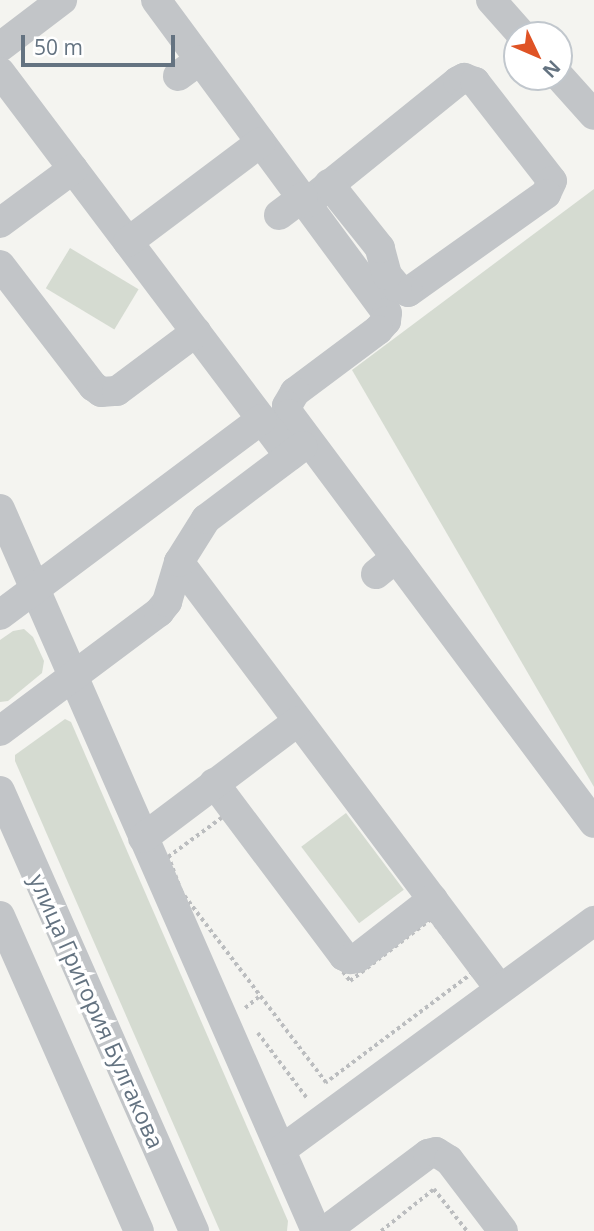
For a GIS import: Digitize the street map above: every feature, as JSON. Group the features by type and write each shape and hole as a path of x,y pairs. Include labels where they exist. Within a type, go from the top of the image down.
{"street":[{"path":"0,47 62,0"},
{"path":"156,0 189,68 261,142 387,313 386,321 378,330 289,398 289,414 299,449"},
{"path":"491,0 510,21"},
{"path":"0,72 261,419 299,449 386,566 594,824"},
{"path":"464,78 475,82 552,181 552,188 546,194 408,292 397,287 387,275 380,248 305,200 464,78"},
{"path":"572,91 594,116"},
{"path":"128,242 261,142"},
{"path":"0,223 73,169"},
{"path":"0,265 93,386 101,392 117,391 196,332"},
{"path":"0,615 261,419"},
{"path":"0,731 159,612 167,602 179,562 206,519 299,449"},
{"path":"0,509 316,1231"},
{"path":"179,562 500,989"},
{"path":"144,838 298,721"},
{"path":"214,783 344,956 357,958 433,900"},
{"name":"улица Григория Булгакова","path":"0,790 194,1231"},
{"path":"281,1150 594,921"},
{"path":"2,927 139,1231"},
{"path":"325,1231 428,1154 436,1152 449,1160 503,1231"}],"path":[{"path":"241,1011 260,996"},
{"path":"381,1231 434,1189 467,1231"}],"shaded area":[{"path":"594,189 594,787 352,370"},
{"path":"70,248 139,289 114,329 46,288"},
{"path":"24,629 33,637 44,661 42,673 8,701 0,702 0,640 13,631"},
{"path":"65,719 71,722 288,1221 287,1231 220,1231 15,761 15,755"},
{"path":"346,813 404,890 359,923 301,847"}]}
